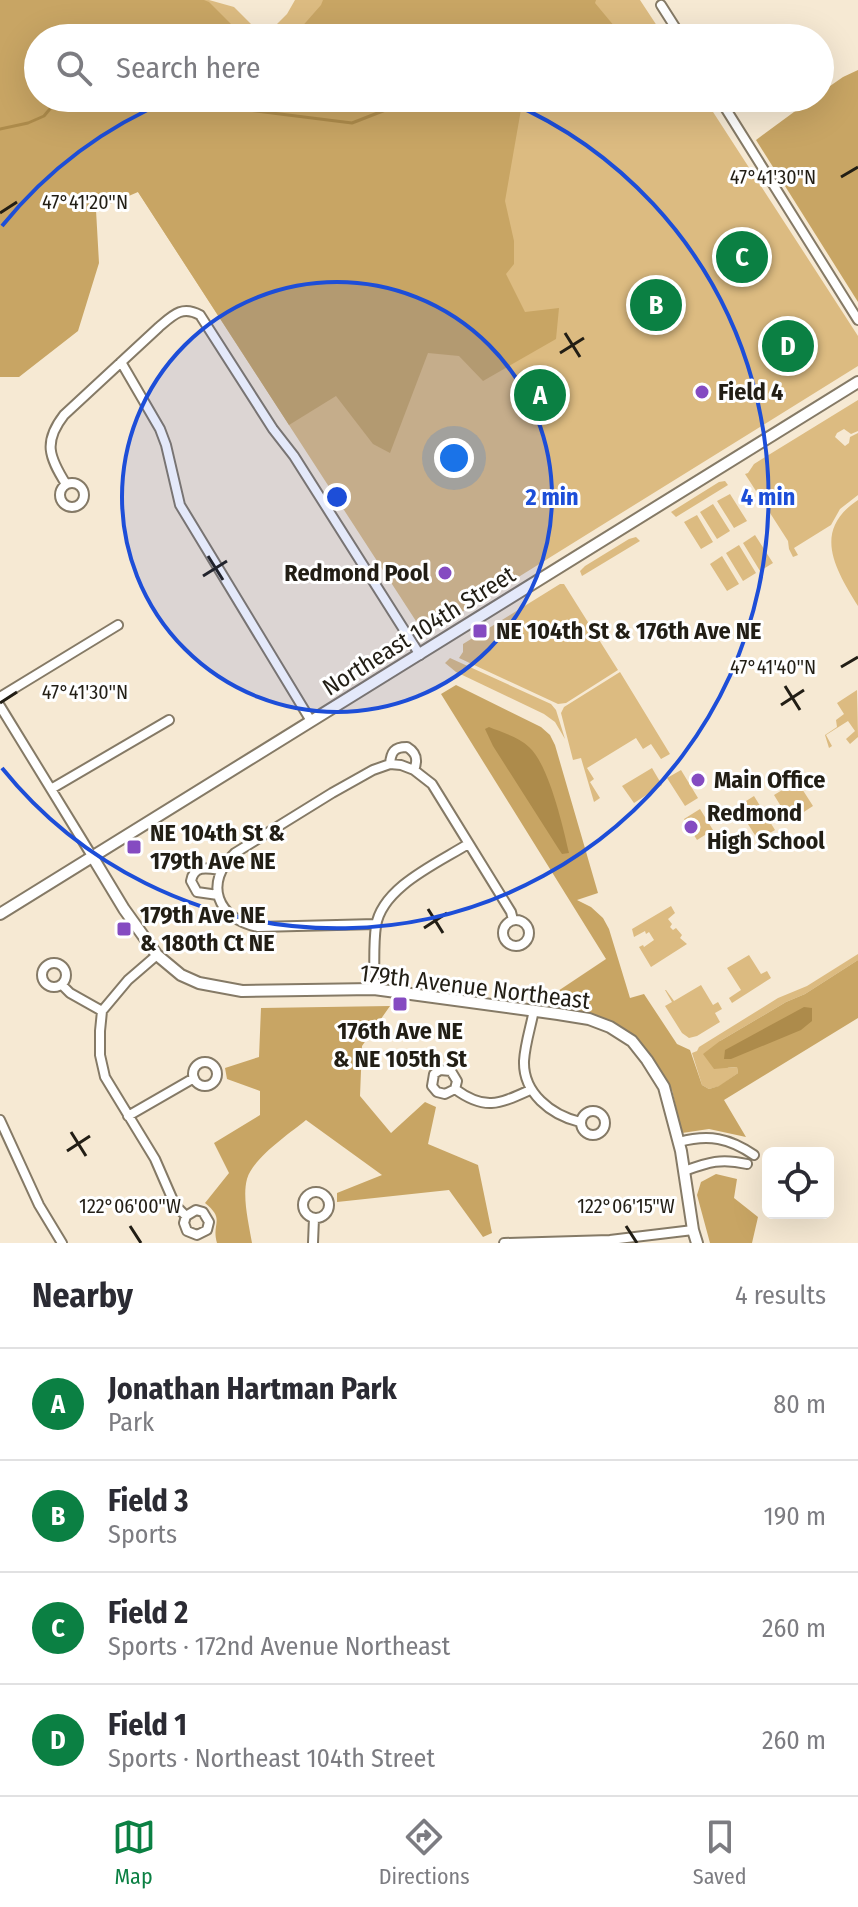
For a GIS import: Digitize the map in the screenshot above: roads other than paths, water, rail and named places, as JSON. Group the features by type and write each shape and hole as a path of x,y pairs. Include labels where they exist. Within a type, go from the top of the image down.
{"street":[{"path":"661,5 673,24"},
{"path":"728,112 858,320"},
{"path":"66,484 54,466 49,451 55,426 173,315 186,309 200,315 420,655"},
{"path":"121,362 160,429 180,505 311,721"},
{"name":"Northeast 104th Street","path":"0,914 858,382"},
{"path":"0,697 118,625"},
{"name":"179th Avenue Northeast","path":"0,706 124,909 157,955 181,975 199,983 242,991 374,989 534,1010 589,1019 610,1027 632,1041 664,1087 679,1142 697,1243"},
{"path":"51,789 169,720"},
{"path":"390,764 391,753 407,747 416,755 414,770"},
{"path":"376,924 258,927 242,924 231,915 218,895 220,870 235,853 358,777 390,764 401,765 414,770 432,784 513,920"},
{"path":"374,989 376,924 380,911 400,886 468,844"},
{"path":"218,895 197,892 191,881 194,873 202,868 220,870"},
{"path":"157,955 128,980 102,1011 100,1055 105,1077 155,1159 175,1205 186,1216"},
{"path":"62,985 102,1011"},
{"path":"534,1010 524,1060 530,1090 544,1105 580,1122"},
{"path":"128,1116 194,1078"},
{"path":"455,1089 479,1102 500,1104 530,1090"},
{"path":"0,1120 39,1205 62,1243"},
{"path":"679,1142 717,1138 739,1145 754,1155"},
{"path":"684,1171 718,1160 747,1164"},
{"path":"313,1243 314,1218"},
{"path":"504,1243 610,1241 693,1230"}],"waterway":[{"path":"0,129 28,123 47,112"},
{"path":"265,112 352,123 380,112"}],"place":[{"name":"Field 2","path":"742,257"},
{"name":"Field 3","path":"656,305"},
{"name":"Field 1","path":"788,346"},
{"name":"Field 4","path":"702,392"},
{"name":"Jonathan Hartman Park","path":"540,395"},
{"name":"Redmond Pool","path":"445,573"},
{"name":"NE 104th St & 176th Ave NE","path":"480,631"},
{"name":"Main Office","path":"698,780"},
{"name":"Redmond High School","path":"691,827"},
{"name":"NE 104th St & 179th Ave NE","path":"134,847"},
{"name":"179th Ave NE & 180th Ct NE","path":"124,929"},
{"name":"176th Ave NE & NE 105th St","path":"400,1004"}]}
